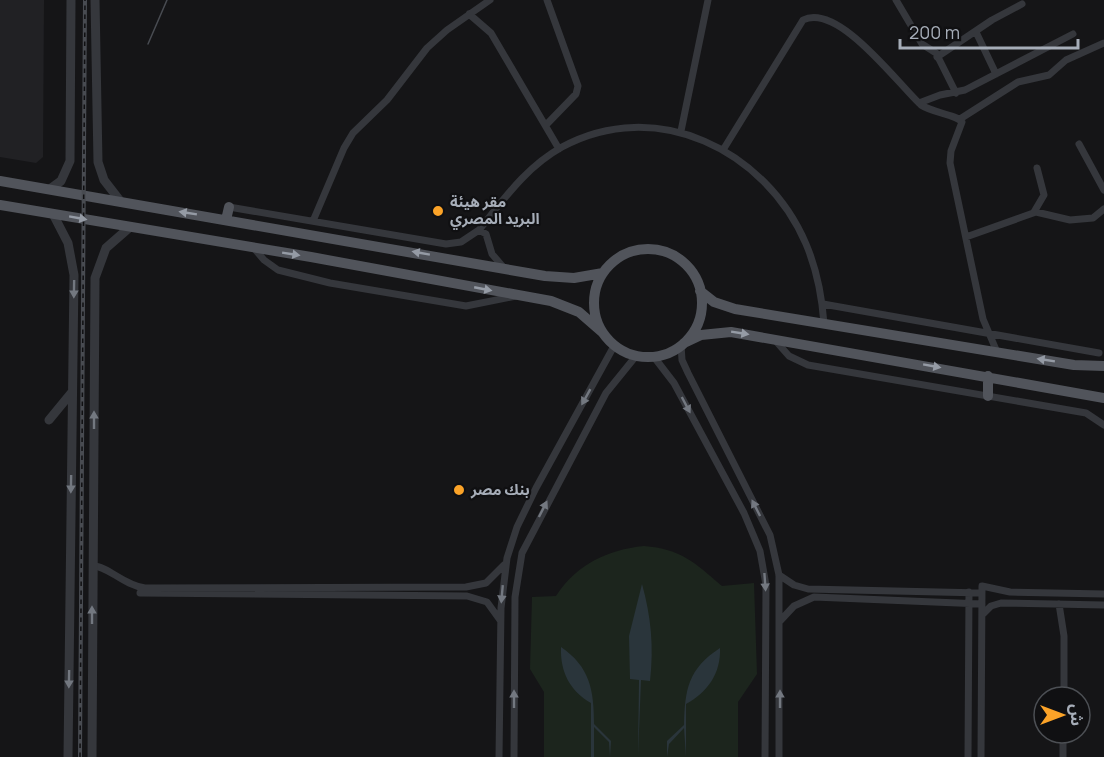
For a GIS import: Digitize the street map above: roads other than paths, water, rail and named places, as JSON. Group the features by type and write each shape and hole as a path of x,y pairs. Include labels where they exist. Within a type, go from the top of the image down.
{"main road":[{"path":"0,181 560,278 603,273"},
{"path":"0,204 566,306 591,321 614,345 636,356 654,357 700,335 724,331 1104,398"},
{"path":"226,220 229,207"},
{"path":"602,332 596,318 594,302 596,287 603,273 614,261 627,254 642,250 657,250 672,255 685,264 694,276 700,291 699,319 683,344"},
{"path":"700,291 728,308 1074,365 1104,366"},
{"path":"988,376 988,396"}],"street":[{"path":"50,189 61,181 70,161 70,0"},
{"path":"95,0 98,162 108,188 121,202"},
{"path":"313,221 350,138 387,100 427,48 490,0"},
{"path":"546,125 578,89 547,0"},
{"path":"681,131 708,0"},
{"path":"896,0 922,44 938,57 956,93"},
{"path":"938,57 1022,4"},
{"path":"469,14 491,33 560,149"},
{"path":"723,150 799,23 813,16 827,20 861,43 919,103 934,112 960,119 1018,82 1049,75 1066,60 1104,43"},
{"path":"976,32 996,74"},
{"path":"919,103 937,96 956,93 1072,34"},
{"path":"960,119 963,126 951,151 950,163 989,335 997,352"},
{"path":"229,207 450,244 461,242 479,230 519,180 560,149 580,139 617,129 654,127 681,131 723,150 757,175 771,190 796,224 813,262 823,304 824,324"},
{"path":"1079,144 1104,190"},
{"path":"1034,212 1044,193 1037,168"},
{"path":"966,237 1034,212 1044,212 1070,220 1093,218 1104,209"},
{"path":"54,214 69,243 72,259 68,757"},
{"path":"92,757 95,278 106,248 130,227"},
{"path":"479,230 486,234 492,254 504,268"},
{"path":"253,248 278,270 330,283 466,306 520,296"},
{"path":"823,304 989,335 1100,352"},
{"path":"774,339 789,356 808,365 1086,413 1104,425"},
{"path":"683,344 682,360 770,535 779,575 779,757"},
{"path":"140,593 473,587 492,579 501,570 517,527 536,488 614,345"},
{"path":"514,757 514,597 522,553 606,393 636,356"},
{"path":"654,357 679,392 744,513 760,551 766,585 765,757"},
{"path":"49,420 72,392"},
{"path":"499,757 502,591 507,558"},
{"path":"93,566 101,567 128,584 145,588 297,591"},
{"path":"779,575 794,585 808,589 969,592 982,590 1104,594"},
{"path":"981,757 982,590"},
{"path":"312,591 472,596 491,606 501,625"},
{"path":"968,757 969,592"},
{"path":"780,621 794,606 814,597 982,604"},
{"path":"982,615 991,606 1001,603 1104,605"},
{"path":"1059,604 1064,636 1064,685"}],"tram line":[{"path":"148,44 167,0"}],"railway":[{"path":"80,757 85,0"}],"place":[{"name":"مقر هيئة البريد المصري","path":"438,211"},
{"name":"بنك مصر","path":"459,490"}]}
